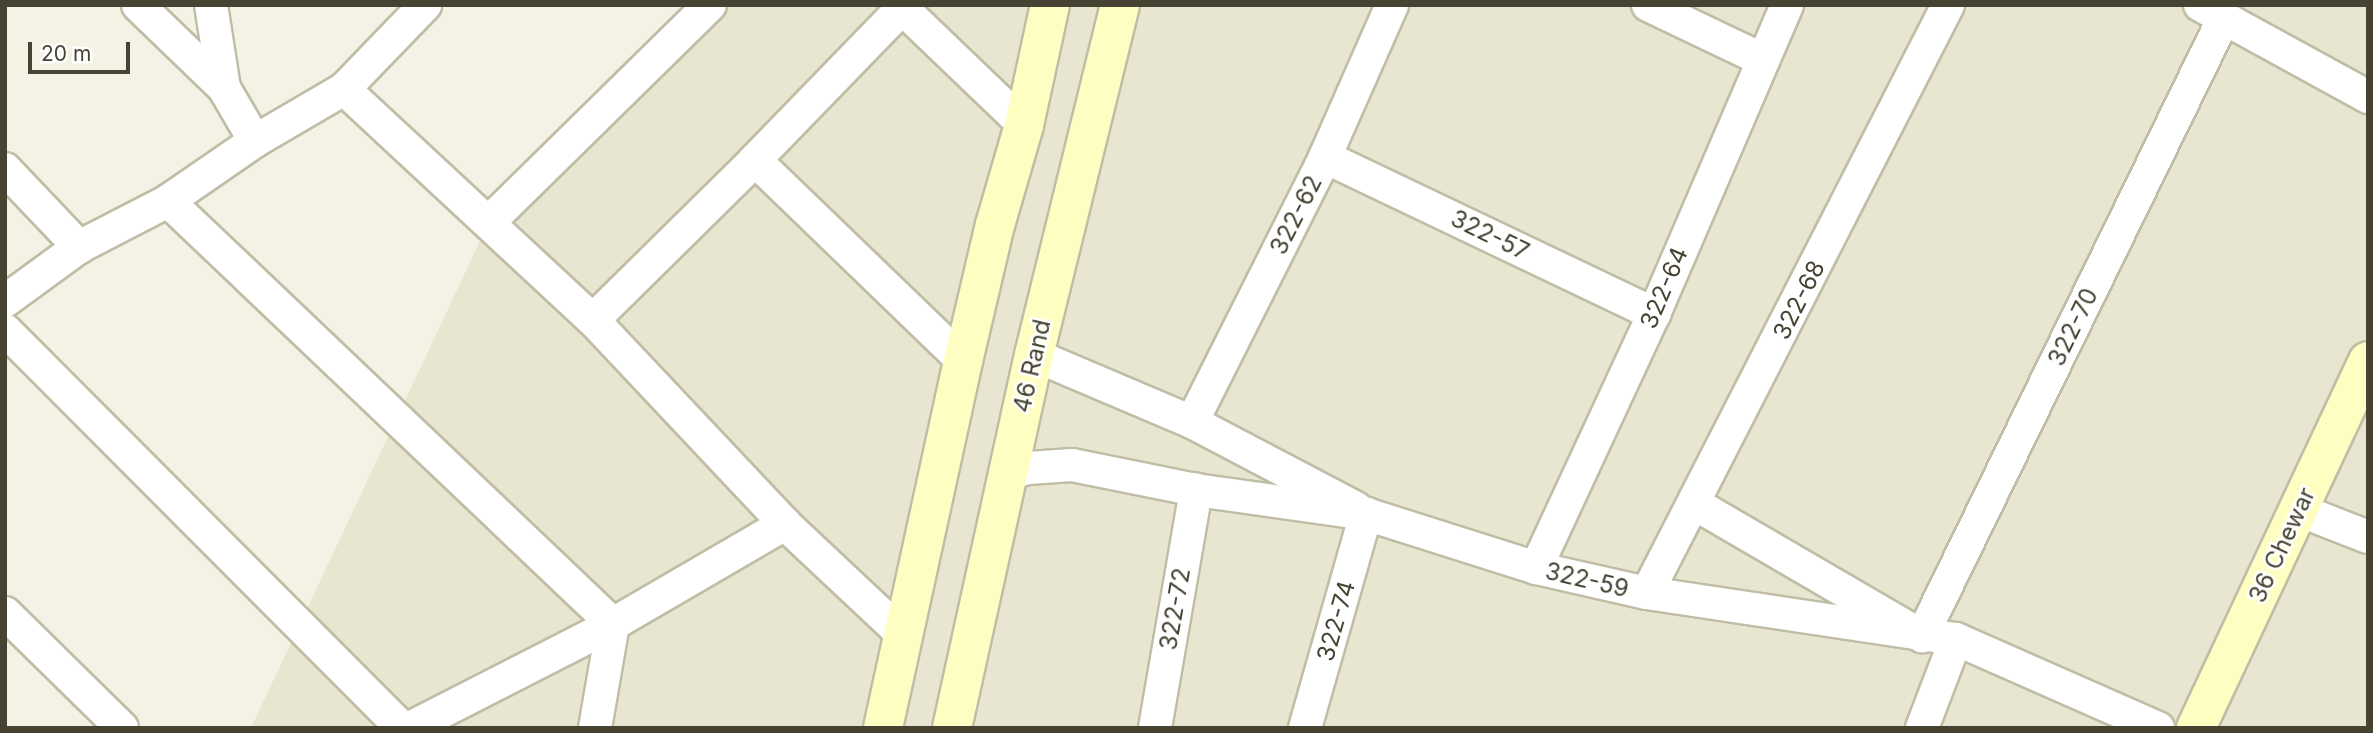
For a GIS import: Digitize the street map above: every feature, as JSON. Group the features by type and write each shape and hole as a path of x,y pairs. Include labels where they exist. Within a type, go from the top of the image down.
{"main road":[{"path":"883,728 963,361 995,225 1024,125 1050,5"},
{"name":"46 Rand","path":"952,728 1034,355 1120,5"},
{"name":"36 Chewar","path":"2196,728 2368,362"}],"street":[{"path":"138,5 224,88 255,141"},
{"path":"211,5 224,88"},
{"path":"489,222 710,5"},
{"name":"322-62","path":"1192,422 1325,157 1392,5"},
{"path":"1648,5 1761,60"},
{"name":"322-64","path":"1536,568 1654,314 1761,60 1787,5"},
{"name":"322-68","path":"1647,593 1695,504 1948,5"},
{"path":"593,320 755,160 904,6 1024,125"},
{"path":"2212,12 2368,97"},
{"name":"322-70","path":"1922,636 2212,12"},
{"path":"5,301 79,247 168,201 255,141 344,89 411,13"},
{"path":"344,89 593,320 785,524 902,634"},
{"name":"322-57","path":"1325,157 1654,314"},
{"path":"755,160 963,361"},
{"path":"5,169 79,247"},
{"path":"168,201 613,624"},
{"path":"5,330 402,728"},
{"path":"1034,355 1192,422 1366,514"},
{"name":"322-59","path":"1007,474 1028,468 1072,465 1196,490 1366,514 1536,568 1647,593 1956,639 2158,728"},
{"name":"322-72","path":"1155,728 1196,490"},
{"path":"1695,504 1922,636"},
{"path":"2299,510 2368,537"},
{"name":"322-74","path":"1305,728 1366,514"},
{"path":"410,728 613,624 785,524"},
{"path":"5,613 122,728"},
{"path":"595,728 613,624"},
{"path":"1922,728 1956,639"}],"shaded area":[{"path":"710,5 2368,5 2368,728 251,728 489,222"}]}
